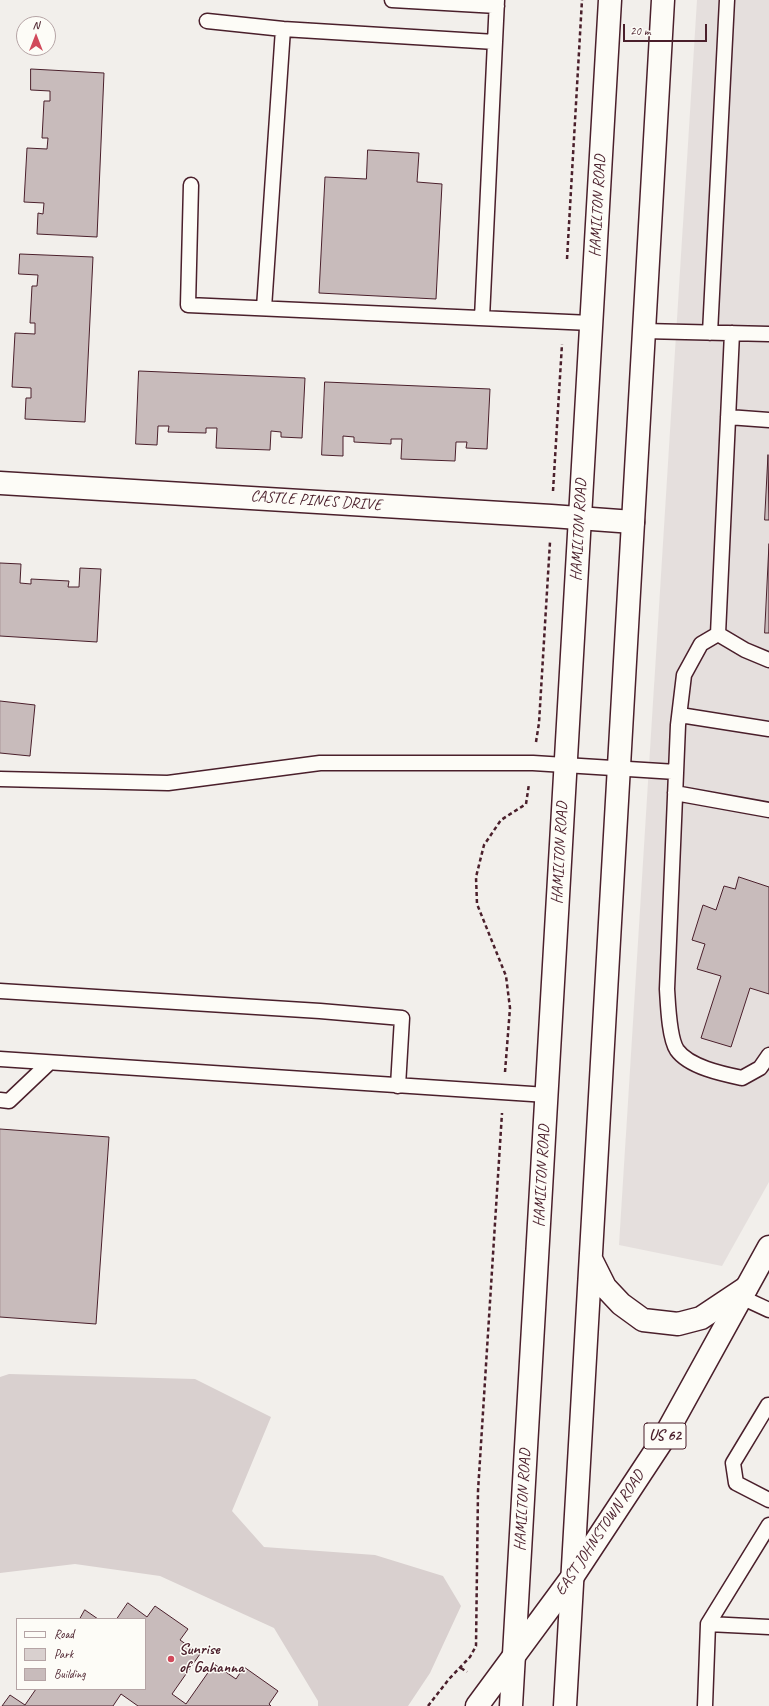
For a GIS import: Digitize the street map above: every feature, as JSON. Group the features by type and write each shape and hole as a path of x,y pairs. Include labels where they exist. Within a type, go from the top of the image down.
{"main road":[{"name":"HAMILTON ROAD","path":"511,1706 610,0"},
{"path":"565,1706 663,0"},
{"name":"CASTLE PINES DRIVE","path":"0,483 633,522"},
{"name":"EAST JOHNSTOWN ROAD","path":"477,1706 573,1576 662,1441 769,1247"},
{"path":"591,1259 605,1287 620,1304 643,1320 678,1324 701,1318 744,1293"}],"lane":[{"path":"392,0 497,3 482,318"},
{"path":"710,333 728,0"},
{"path":"207,21 283,29 495,42"},
{"path":"264,308 283,29"},
{"path":"191,185 188,305 591,323"},
{"path":"644,331 769,334"},
{"path":"718,634 732,333"},
{"path":"728,417 769,420"},
{"path":"718,634 745,650 769,660"},
{"path":"718,634 701,644 684,675 675,793 667,989 669,1024 677,1050 690,1061 720,1074 742,1078 760,1068 769,1055"},
{"path":"680,715 769,729"},
{"path":"0,779 168,783 320,763 533,763 676,772"},
{"path":"675,793 769,810"},
{"path":"0,991 320,1011 402,1018 398,1086"},
{"path":"0,1059 546,1095"},
{"path":"0,1100 8,1101 49,1063"},
{"path":"744,1293 769,1310"},
{"path":"769,1404 732,1463 736,1483 769,1500"},
{"path":"704,1706 708,1624 769,1525"},
{"path":"708,1624 769,1627"}],"path":[{"path":"567,267 582,0"},
{"path":"428,1706 449,1679 470,1658 476,1646 478,1491 503,1092 510,1008 506,976 477,904 476,877 484,845 501,820 526,804 533,763 539,724 564,322"},
{"path":"461,1668 467,1672"}],"shaded area":[{"path":"697,0 769,0 769,1182 722,1266 619,1245"}],"green space":[{"path":"9,1374 195,1379 271,1417 232,1511 264,1547 375,1555 443,1576 461,1606 430,1673 408,1706 318,1706 318,1701 274,1628 160,1576 75,1564 0,1573 0,1377"}],"building":[{"path":"31,69 104,73 97,237 37,234 38,213 43,214 44,203 24,202 27,148 47,149 48,138 42,138 44,101 50,101 50,91 31,90"},
{"path":"368,150 419,153 417,182 442,184 436,299 319,293 325,177 366,179"},
{"path":"20,254 93,257 85,422 25,419 26,398 31,398 31,388 12,387 15,333 35,334 35,323 30,323 32,286 37,286 38,275 19,274"},
{"path":"139,371 305,378 302,438 281,437 281,432 271,431 270,450 216,448 217,428 206,428 206,433 168,432 169,426 158,426 157,445 136,444"},
{"path":"325,382 490,389 487,449 466,448 467,442 456,442 455,461 401,459 402,439 391,439 391,444 354,442 354,437 343,436 343,456 322,455"},
{"path":"768,455 769,520 765,520"},
{"path":"769,544 769,633 765,633"},
{"path":"0,563 21,564 20,583 31,584 31,579 69,581 68,587 79,587 80,568 101,569 97,642 0,636"},
{"path":"0,701 35,705 30,756 0,753"},
{"path":"739,877 769,887 769,994 750,988 731,1047 701,1038 721,976 697,969 705,944 692,940 703,905 716,910 724,886 735,889"},
{"path":"0,1129 109,1137 96,1324 0,1317"},
{"name":"Sunrise of Gahanna","path":"128,1603 147,1617 155,1606 188,1629 180,1640 200,1654 172,1694 186,1704 214,1664 236,1679 244,1667 278,1691 269,1704 271,1706 138,1706 121,1694 113,1706 2,1706 10,1695 25,1705 35,1690 146,1690 146,1618 118,1618"},
{"path":"85,1610 97,1618 81,1618"}],"place":[{"name":"Sunrise of Gahanna","path":"171,1659"}]}
